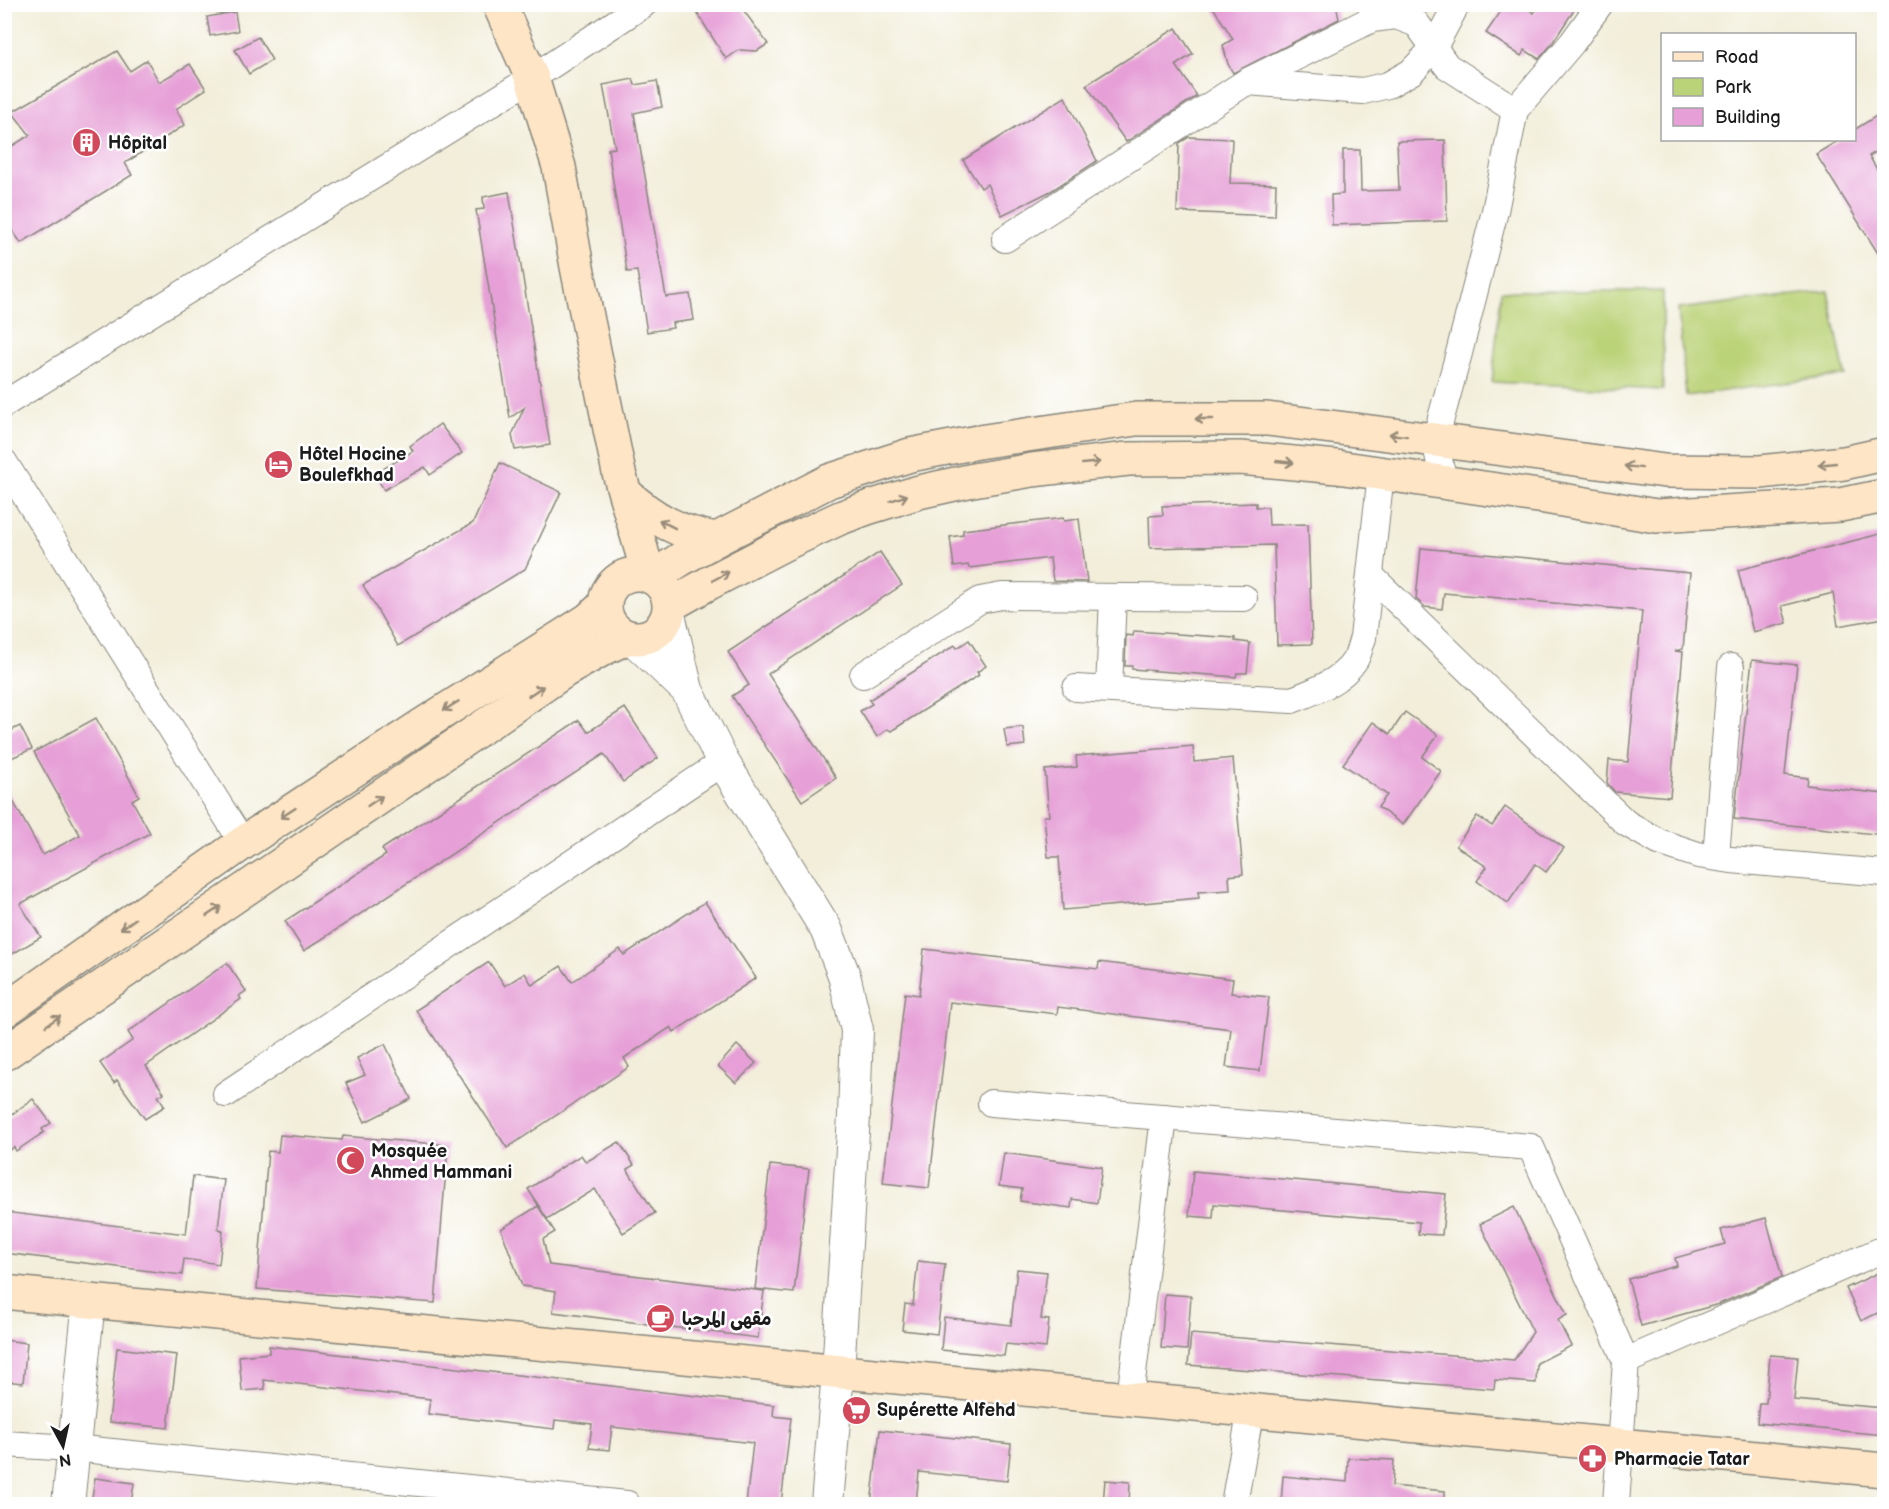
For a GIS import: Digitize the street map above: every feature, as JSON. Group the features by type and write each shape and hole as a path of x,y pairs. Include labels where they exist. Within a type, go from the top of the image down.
{"main road":[{"path":"499,4 532,78 559,167 577,267 622,483 651,577"},
{"path":"651,577 717,539 829,481 910,455 978,442 1136,419 1267,419 1665,471 1760,472 1844,463 1884,454"},
{"path":"670,610 747,562 840,518 919,492 973,480 1032,470 1128,459 1240,458 1381,473 1656,516 1840,505 1884,496"},
{"path":"622,483 652,516 700,536 717,539"},
{"path":"622,483 619,529 606,616 611,626 630,638"},
{"path":"4,1011 243,843 588,620 622,577 633,574 651,577 663,585 668,595 670,610 664,625 657,632 648,637 630,638 601,650 557,677 4,1054"},
{"path":"4,1292 89,1302 1884,1470"}],"street":[{"path":"4,404 532,78 644,4"},
{"path":"1246,82 1363,91 1388,85 1411,72 1433,49 1457,4"},
{"path":"1444,483 1435,440 1495,211 1515,110 1572,43 1600,4"},
{"path":"1005,239 1246,82 1372,19 1396,16 1417,24 1447,66 1515,110"},
{"path":"4,462 243,843"},
{"path":"1076,688 1292,700 1314,692 1335,680 1355,661 1363,638 1381,473"},
{"path":"1370,575 1626,823 1659,842 1698,855 1884,873"},
{"path":"863,675 980,600 1002,596 1244,598"},
{"path":"1109,689 1113,597"},
{"path":"670,610 687,690 723,762 826,929 844,975 857,1030 838,1372 827,1504"},
{"path":"630,638 687,690"},
{"path":"1716,857 1731,667"},
{"path":"226,1094 723,762"},
{"path":"991,1104 1531,1147 1626,1361 1616,1504"},
{"path":"1130,1398 1164,1117"},
{"path":"1626,1361 1884,1249"},
{"path":"68,1504 89,1302"},
{"path":"1234,1504 1251,1409"},
{"path":"4,1444 73,1448 436,1495 627,1504"}],"green space":[{"path":"1501,291 1663,291 1663,390 1492,382"},
{"path":"1828,291 1845,375 1686,396 1678,309"}],"building":[{"path":"710,4 739,4 768,44 757,51 739,50 726,59 697,13"},
{"path":"1211,4 1336,4 1339,19 1233,73 1223,45 1233,39"},
{"path":"1506,4 1521,4 1534,13 1540,4 1578,4 1539,59 1525,50 1521,56 1486,33"},
{"path":"235,12 238,31 210,36 207,17"},
{"path":"1176,28 1193,54 1176,65 1197,96 1126,142 1086,85"},
{"path":"258,37 272,60 249,74 235,50"},
{"name":"Hôpital","path":"117,51 130,71 147,60 159,82 190,64 206,89 176,109 185,125 125,163 132,175 21,243 4,218 4,151 30,135 12,112"},
{"path":"633,79 635,85 657,81 662,107 634,113 666,297 690,294 694,320 672,323 673,328 647,332 637,271 627,272 608,149 615,148 603,85"},
{"path":"1065,97 1097,161 1051,191 1002,215 987,184 981,188 963,160"},
{"path":"1884,111 1884,147 1869,156 1884,181 1884,263 1816,154 1837,141 1856,141 1856,129"},
{"path":"1189,137 1232,139 1230,183 1276,184 1275,216 1177,212 1179,143"},
{"path":"1445,140 1447,221 1332,225 1331,195 1343,194 1343,150 1360,150 1361,191 1399,190 1397,141"},
{"path":"509,192 550,445 515,450 512,435 524,408 510,418 476,210 484,209 483,197"},
{"path":"440,424 462,453 430,475 425,467 384,490 375,474 413,451 410,446"},
{"path":"500,463 561,492 525,569 398,646 363,585 473,523"},
{"path":"1256,503 1256,507 1268,507 1269,525 1308,524 1312,644 1277,645 1274,545 1150,548 1149,516 1163,515 1162,506"},
{"path":"1063,518 1064,521 1079,519 1087,582 1053,581 1050,558 969,568 968,565 954,567 950,537 963,535 963,530"},
{"path":"1884,533 1884,618 1838,626 1833,593 1782,606 1787,623 1753,632 1738,570"},
{"path":"1421,548 1690,573 1683,649 1675,651 1683,652 1670,797 1615,792 1607,783 1609,760 1628,762 1642,611 1444,593 1442,609 1425,607 1416,599"},
{"path":"880,552 902,585 768,674 836,778 802,801 732,696 749,685 728,652"},
{"path":"1134,631 1235,638 1235,641 1250,643 1247,673 1237,673 1236,677 1132,669 1132,666 1125,666 1126,635 1133,636"},
{"path":"969,640 986,666 977,672 979,675 891,731 888,729 877,737 860,711 872,704 869,700 955,645 957,648"},
{"path":"1752,660 1797,665 1785,775 1808,778 1807,785 1884,794 1884,835 1734,819"},
{"path":"625,708 658,758 623,782 604,754 304,951 285,921 386,855 382,849 579,720 588,732"},
{"path":"1405,712 1438,735 1422,757 1441,771 1403,825 1378,807 1387,795 1343,764 1373,722 1390,734"},
{"path":"96,718 139,796 132,800 150,833 20,904 41,937 4,959 4,785 43,855 80,835 34,752"},
{"path":"20,726 32,749 4,761 4,734"},
{"path":"1023,727 1025,745 1007,747 1004,729"},
{"path":"1193,746 1194,762 1233,758 1243,874 1229,876 1230,890 1198,892 1199,898 1063,910 1059,857 1048,857 1044,816 1049,816 1045,770 1077,767 1076,756"},
{"path":"1505,807 1564,848 1546,872 1535,864 1508,903 1477,881 1487,867 1456,846 1477,816 1492,826"},
{"path":"705,902 756,978 674,1032 671,1027 624,1058 629,1067 507,1148 416,1010 489,962 505,986 525,973 532,985 561,966 572,982 620,949 624,955"},
{"path":"924,949 1098,969 1099,962 1233,979 1231,993 1269,997 1260,1071 1226,1067 1231,1029 1058,1007 1057,1014 950,1002 929,1188 883,1183 905,993 919,995"},
{"path":"227,963 246,991 239,996 241,999 146,1066 164,1093 158,1096 165,1106 145,1119 117,1080 114,1083 100,1063 133,1040 128,1032"},
{"path":"385,1044 411,1099 365,1122 346,1083 365,1075 357,1058"},
{"path":"737,1045 756,1063 736,1083 718,1066"},
{"path":"33,1099 51,1123 42,1129 44,1132 16,1151 14,1147 4,1154 4,1120"},
{"path":"280,1135 342,1140 343,1136 448,1145 435,1303 257,1289 268,1151 278,1152"},
{"path":"619,1142 634,1165 627,1169 655,1213 623,1233 595,1189 547,1219 528,1189 581,1155 586,1162"},
{"path":"1004,1153 1102,1167 1097,1203 1072,1199 1071,1208 1020,1201 1022,1189 999,1186"},
{"path":"770,1165 809,1169 794,1293 755,1289"},
{"path":"1193,1171 1446,1194 1442,1235 1418,1234 1419,1222 1214,1204 1213,1218 1189,1216"},
{"path":"193,1176 224,1180 218,1228 223,1231 219,1264 184,1259 182,1275 4,1253 4,1212 186,1234"},
{"path":"538,1206 555,1232 543,1239 549,1265 764,1291 758,1338 553,1312 556,1291 522,1286 501,1229"},
{"path":"1514,1207 1567,1315 1558,1320 1571,1346 1537,1363 1536,1383 1495,1380 1494,1389 1188,1365 1191,1334 1514,1360 1533,1332 1480,1224"},
{"path":"1766,1218 1782,1277 1719,1304 1641,1326 1628,1279 1677,1266 1675,1258 1725,1244 1721,1230"},
{"path":"918,1261 945,1264 937,1334 902,1330 905,1304 913,1305"},
{"path":"1017,1269 1047,1272 1041,1319 1049,1320 1046,1348 1006,1344 1004,1356 941,1350 944,1317 1011,1325"},
{"path":"1884,1270 1884,1310 1861,1321 1846,1288"},
{"path":"1165,1294 1191,1296 1187,1350 1161,1348"},
{"path":"4,1340 27,1343 23,1383 4,1381"},
{"path":"269,1346 774,1405 773,1416 791,1418 781,1504 746,1504 753,1443 612,1427 609,1450 589,1448 592,1424 555,1420 554,1429 428,1414 430,1399 264,1380 265,1389 242,1391 239,1356 269,1353"},
{"path":"117,1348 177,1355 168,1428 109,1422"},
{"path":"1770,1355 1798,1357 1794,1400 1884,1408 1884,1435 1757,1423 1759,1403 1766,1403"},
{"path":"880,1430 1011,1444 1007,1481 919,1472 916,1504 871,1504"},
{"path":"1348,1458 1394,1460 1392,1486 1445,1491 1445,1504 1281,1504 1283,1476 1347,1482"},
{"path":"95,1478 134,1483 131,1504 91,1504"},
{"path":"1105,1480 1130,1482 1129,1504 1103,1504"}],"place":[{"name":"Hôpital","path":"87,143"},
{"name":"Hôtel Hocine Boulefkhad","path":"278,464"},
{"name":"Mosquée Ahmed Hammani","path":"350,1161"},
{"name":"مقهى المرحبا","path":"661,1319"},
{"name":"Supérette Alfehd","path":"856,1410"},
{"name":"Pharmacie Tatar","path":"1593,1459"}]}
